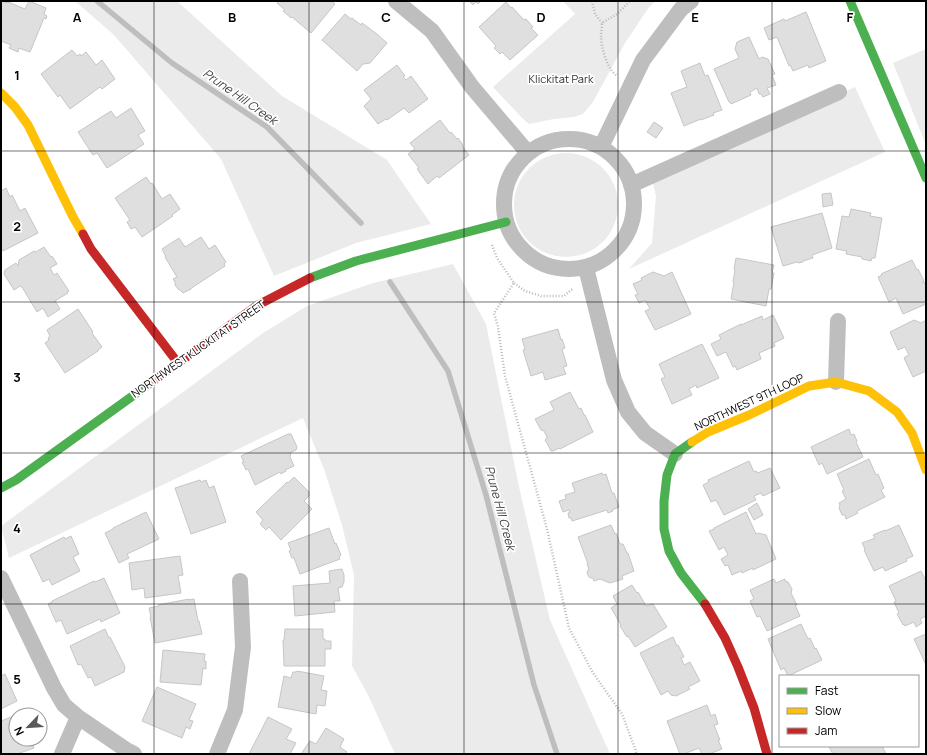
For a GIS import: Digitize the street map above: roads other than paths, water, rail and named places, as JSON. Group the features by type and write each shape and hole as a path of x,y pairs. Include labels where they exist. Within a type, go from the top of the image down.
{"street":[{"path":"396,1 432,30 472,87 528,153"},
{"path":"601,147 643,60 681,9 692,1"},
{"path":"850,1 926,178"},
{"path":"631,185 838,92"},
{"path":"1,93 15,107 28,125 73,217 91,249 178,363"},
{"path":"564,139 583,140 601,147 616,159 628,175 634,193 634,213 629,231 618,247 604,260 586,268 569,270 553,268 537,261 524,251 513,237 506,222 504,207 505,192 510,177 518,164 528,153 545,144 564,139"},
{"name":"NORTHWEST KLICKITAT STREET","path":"1,488 16,480 258,305 308,279 356,261 506,222"},
{"path":"586,268 614,380 628,412 645,433 675,454 667,475 664,501 664,529 669,552 681,573 706,605 725,638 754,708 767,754"},
{"path":"836,382 838,321"},
{"name":"NORTHWEST 9TH LOOP","path":"675,454 708,432 809,386 836,382 869,391 897,412 912,433 926,470"},
{"path":"1,578 54,688 64,705 78,717 129,753"},
{"path":"217,754 235,710 243,647 240,581"},
{"path":"62,754 78,717"}],"waterway":[{"name":"Prune Hill Creek","path":"97,1 172,63 267,127 361,223"},
{"name":"Prune Hill Creek","path":"390,282 448,371 486,495 534,685 557,754"}],"park label":[{"name":"Klickitat Park","path":"561,79"}]}
